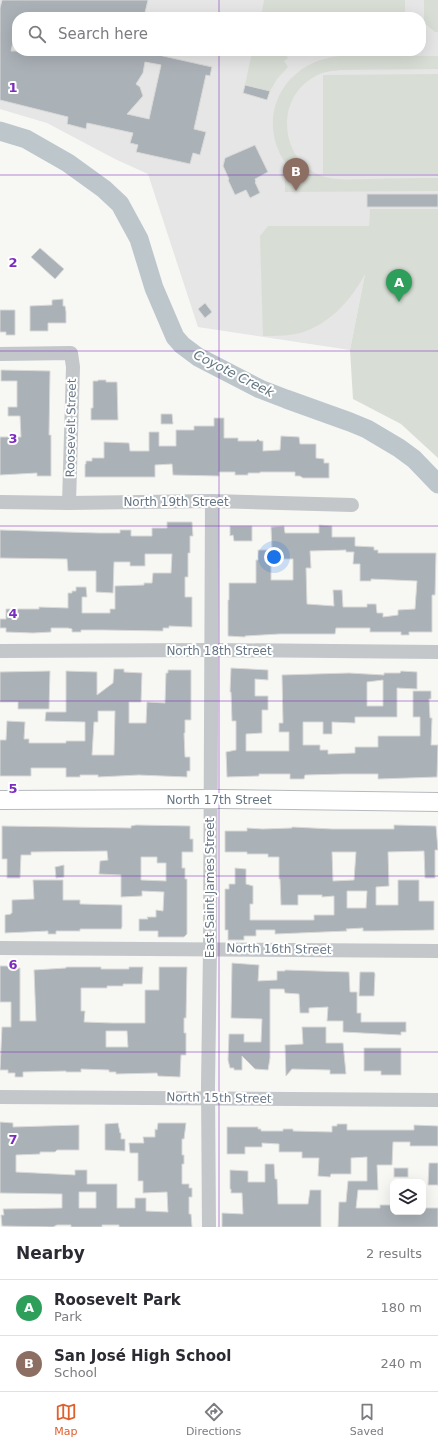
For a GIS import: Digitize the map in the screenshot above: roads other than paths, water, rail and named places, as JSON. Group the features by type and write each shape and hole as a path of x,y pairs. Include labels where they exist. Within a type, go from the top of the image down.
{"main road":[{"name":"North 17th Street","path":"0,800 211,799 438,802"}],"street":[{"name":"Roosevelt Street","path":"0,354 71,353 73,367 70,503"},
{"name":"North 19th Street","path":"0,502 70,503 212,501 352,505"},
{"name":"East Saint James Street","path":"209,1227 208,1098 212,501"},
{"name":"North 18th Street","path":"0,650 438,652"},
{"name":"North 16th Street","path":"0,948 210,948 438,951"},
{"name":"North 15th Street","path":"0,1097 438,1100"}],"waterway":[{"name":"Coyote Creek","path":"0,131 26,139 68,163 104,189 120,204 139,239 154,288 175,337 182,345 198,357 260,389 367,429 399,448 414,459 438,484"}],"place":[{"name":"San José High School","path":"296,191"},
{"name":"Roosevelt Park","path":"399,302"}]}
